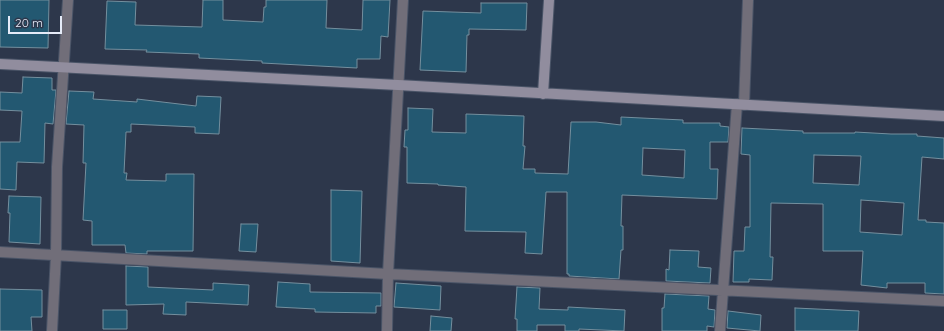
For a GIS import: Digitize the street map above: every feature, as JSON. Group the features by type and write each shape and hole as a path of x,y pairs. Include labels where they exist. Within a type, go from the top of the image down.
{"street":[{"path":"52,331 56,255 56,167 68,0"},
{"path":"387,331 388,274 403,0"},
{"path":"543,94 549,0"},
{"path":"720,331 748,0"},
{"path":"0,64 944,116"},
{"path":"0,252 388,274 944,301"}],"building":[{"path":"0,0 49,0 48,48 0,47"},
{"path":"203,0 223,0 223,20 263,22 266,0 327,0 326,28 362,30 363,0 390,0 388,37 381,36 380,59 357,59 357,68 199,58 199,54 146,52 147,50 105,49 107,1 136,2 135,25 202,27"},
{"path":"481,3 527,3 526,30 469,29 469,35 467,35 466,72 420,70 423,11 481,13"},
{"path":"23,77 52,78 52,90 56,90 53,124 45,123 44,163 17,162 16,190 0,189 0,142 20,142 22,111 0,110 0,92 22,93"},
{"path":"69,91 94,92 93,99 137,102 137,99 196,106 197,96 221,97 219,134 195,133 195,127 131,124 131,132 126,132 124,173 127,173 126,180 166,181 166,174 194,174 193,251 147,251 147,254 126,253 125,245 92,245 92,221 83,220 86,163 83,163 84,125 66,124"},
{"path":"408,108 433,109 432,132 466,133 466,114 524,116 523,146 525,146 523,169 535,169 535,173 568,174 571,122 596,122 621,125 621,117 683,120 683,123 720,123 720,126 729,127 728,142 710,142 710,169 718,169 717,199 622,195 621,226 623,226 623,250 621,250 619,279 569,276 569,274 567,274 567,192 546,192 542,254 525,253 526,232 465,231 466,187 407,183 407,147 404,147 405,130 408,130","holes":["643,148 685,150 684,178 642,175"]},
{"path":"742,128 803,131 803,133 855,132 917,134 917,136 944,138 944,159 922,157 918,220 944,223 944,294 925,293 925,283 887,283 887,288 861,285 863,251 823,251 823,204 771,203 770,257 773,257 772,280 749,279 749,282 733,282 734,251 744,251 745,227 750,227 750,155 741,154","holes":["814,155 861,156 859,185 813,183","861,200 904,203 902,235 860,232"]},
{"path":"331,190 362,191 360,263 331,261"},
{"path":"9,196 41,197 40,244 9,242"},
{"path":"241,224 258,224 256,252 239,251"},
{"path":"670,250 699,251 698,267 711,268 710,283 666,281 666,269 669,270"},
{"path":"126,266 148,267 148,287 213,290 213,283 249,285 248,305 186,302 186,315 163,314 164,304 126,305"},
{"path":"278,282 310,284 310,292 381,293 381,306 376,306 376,313 315,312 315,309 276,307"},
{"path":"396,283 441,286 440,310 394,307"},
{"path":"517,287 540,288 539,309 568,310 568,307 625,310 624,331 579,329 579,331 565,331 565,325 537,325 537,331 517,331 517,319 515,319"},
{"path":"0,289 42,290 42,317 31,317 32,331 0,331"},
{"path":"665,294 709,296 708,309 715,310 714,327 707,326 707,331 662,331 662,308 664,308"},
{"path":"795,308 859,311 858,331 795,331"},
{"path":"103,310 127,310 127,329 103,329"},
{"path":"728,311 761,315 760,331 727,328"},
{"path":"431,316 452,318 451,331 430,331"}]}
